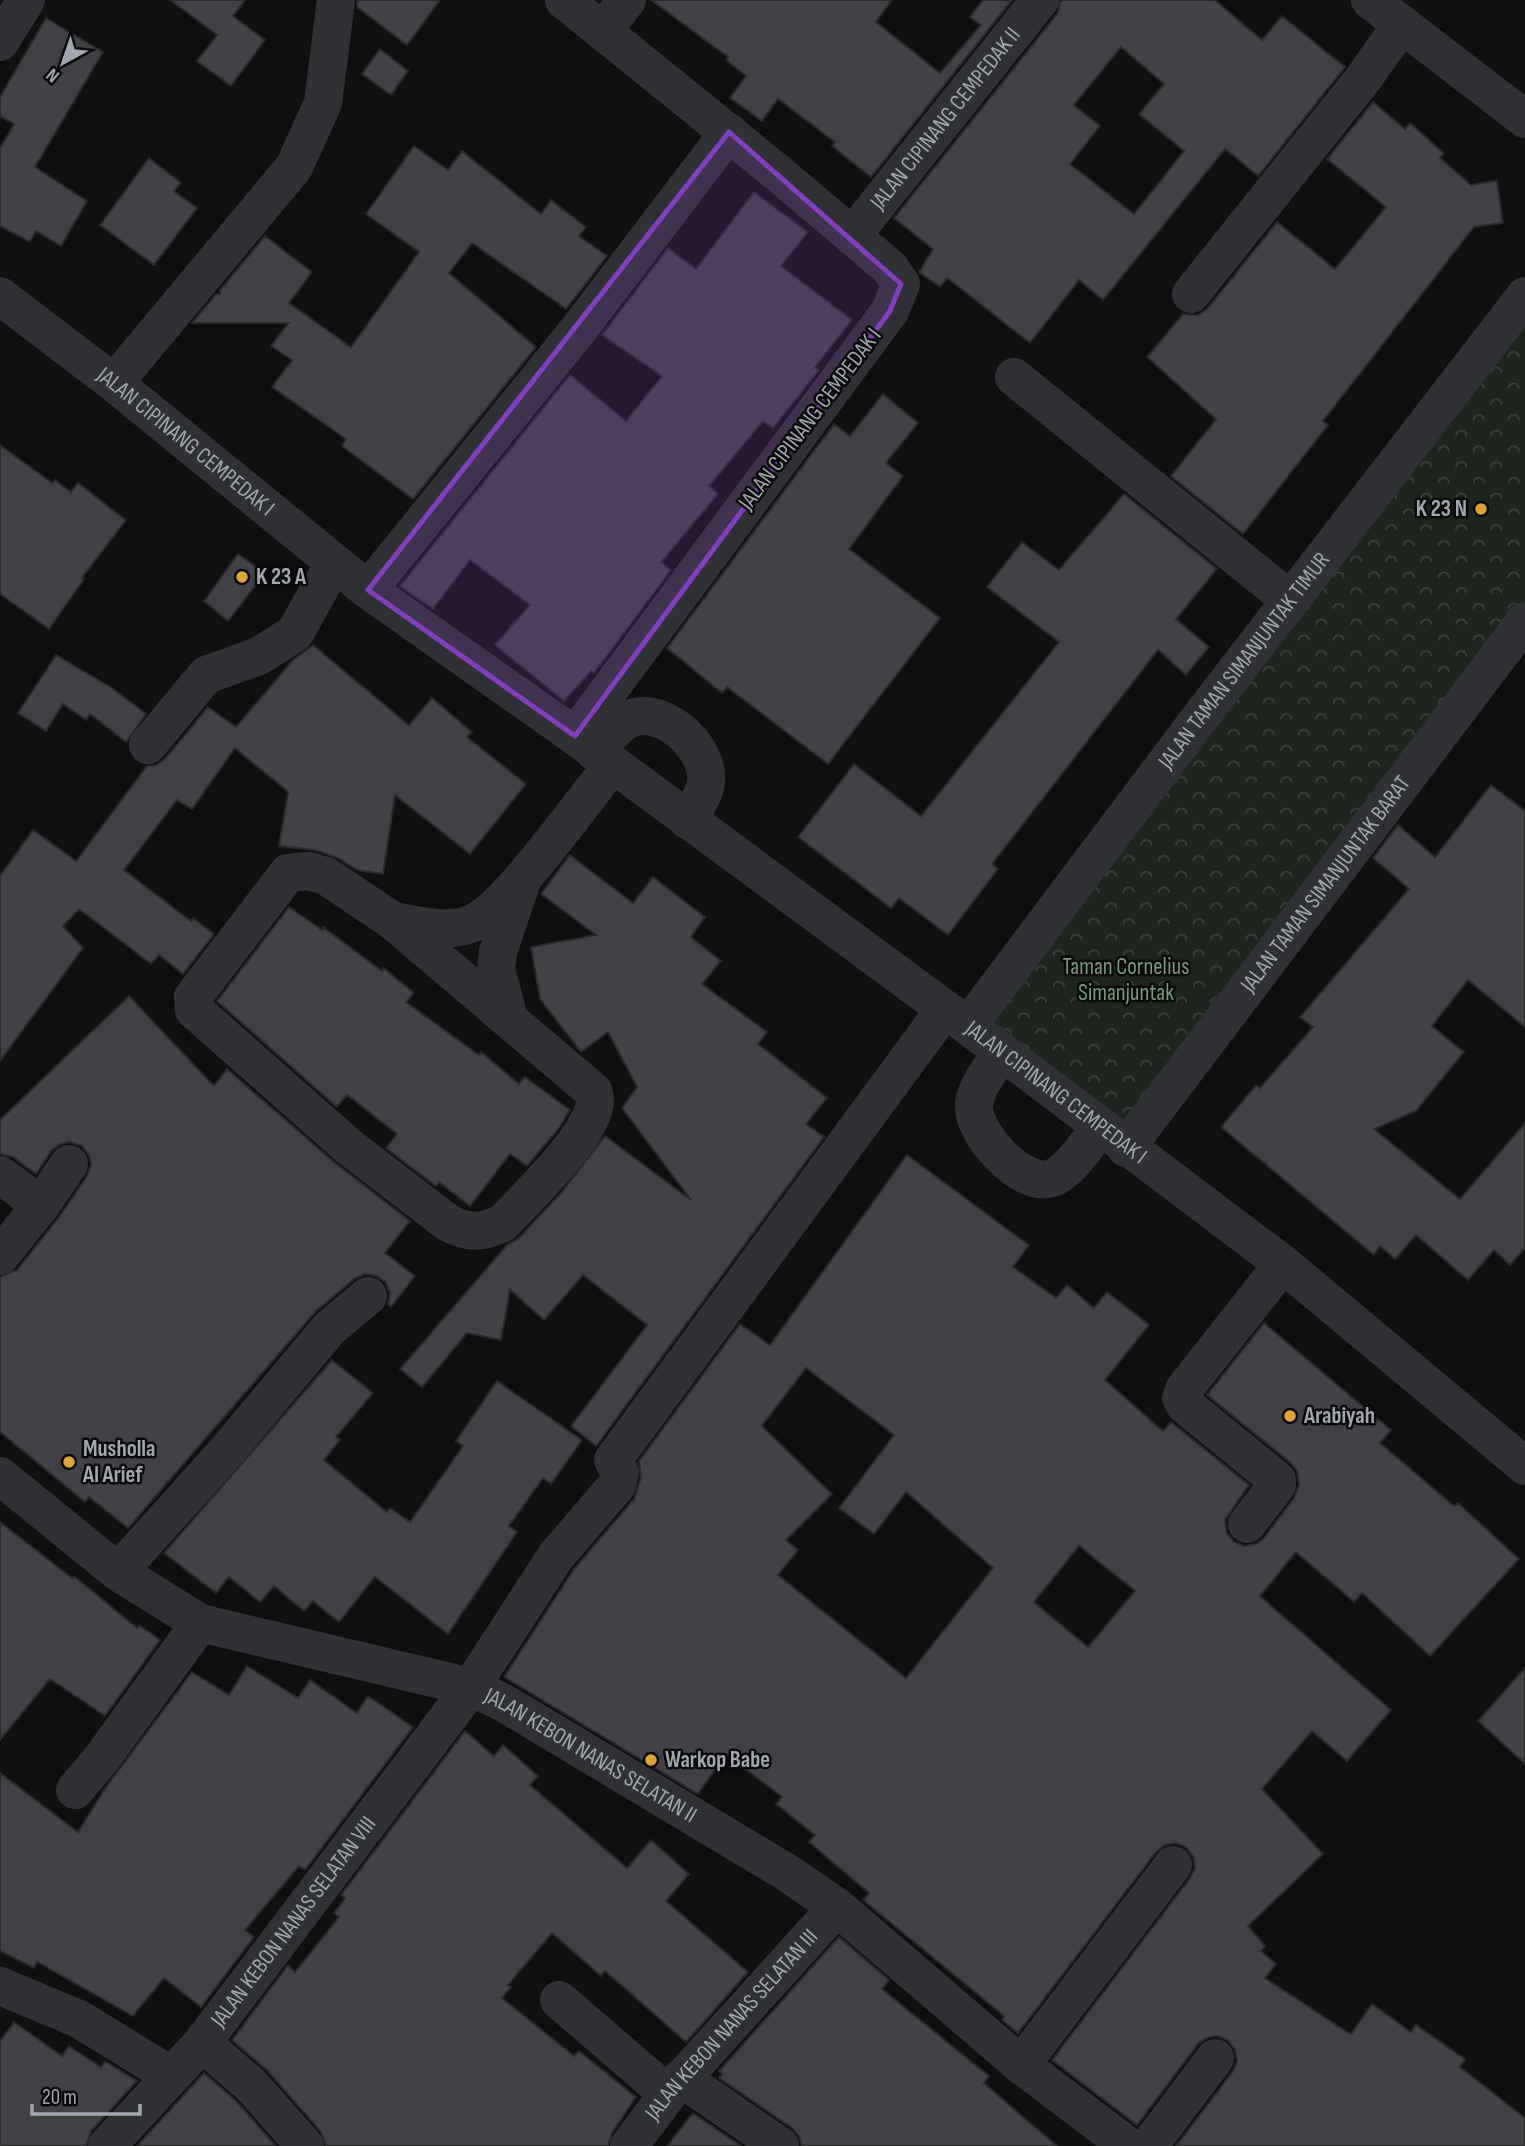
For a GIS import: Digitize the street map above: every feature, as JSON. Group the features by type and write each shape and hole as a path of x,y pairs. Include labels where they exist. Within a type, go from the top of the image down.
{"street":[{"path":"0,43 26,0"},
{"path":"114,383 294,167 323,103 336,0"},
{"name":"JALAN CIPINANG CEMPEDAK I","path":"564,0 729,132 890,268 901,284 898,299 594,751"},
{"path":"602,31 627,0"},
{"name":"JALAN CIPINANG CEMPEDAK II","path":"852,236 1041,0"},
{"path":"1370,0 1525,120"},
{"path":"1191,293 1363,79 1402,24"},
{"path":"368,590 582,325 729,132"},
{"name":"JALAN CIPINANG CEMPEDAK I","path":"0,296 114,383 368,590 594,751 956,1017 1283,1264 1525,1466"},
{"name":"JALAN TAMAN SIMANJUNTAK TIMUR","path":"612,1460 956,1017 1290,600 1525,296"},
{"path":"1014,377 1290,600"},
{"path":"148,745 206,675 259,656 295,633 334,563"},
{"name":"JALAN TAMAN SIMANJUNTAK BARAT","path":"1003,1053 983,1079 974,1106 983,1132 1007,1163 1030,1177 1051,1178 1113,1138 1525,621"},
{"path":"393,921 453,928 474,923 502,901 525,872 594,751 624,721 636,716 662,720 683,734 703,760 707,772 706,785 687,820"},
{"path":"309,871 326,876 393,921 593,1090 596,1097 581,1137 503,1223 486,1231 464,1232 348,1146 194,1010 193,997 288,873 309,871"},
{"path":"509,1019 496,969 498,952 525,872"},
{"path":"0,1256 41,1205 69,1164"},
{"path":"0,1175 41,1205"},
{"path":"1247,1524 1277,1485 1277,1480 1185,1405 1181,1398 1185,1388 1283,1264"},
{"path":"118,1572 225,1453 329,1329 368,1296"},
{"name":"JALAN KEBON NANAS SELATAN VIII","path":"116,2143 170,2075 202,2043 471,1686 556,1556 617,1485 620,1472 612,1460"},
{"name":"JALAN KEBON NANAS SELATAN II","path":"0,1476 118,1572 200,1623 471,1686 714,1828 838,1907 1021,2065 1128,2146"},
{"path":"75,1790 102,1758 200,1623"},
{"path":"1021,2065 1173,1865"},
{"name":"JALAN KEBON NANAS SELATAN III","path":"629,2146 675,2086 838,1907"},
{"path":"0,1986 71,2015 170,2075"},
{"path":"559,2000 675,2086 780,2146"},
{"path":"202,2043 251,2085 305,2146"},
{"path":"1149,2146 1215,2058"}],"highlighted area":[{"path":"729,132 901,284 890,311 575,736 368,590"}],"green space":[{"name":"Taman Cornelius Simanjuntak","path":"1525,310 1525,613 1123,1137 976,1024"}],"building":[{"path":"170,0 245,0 233,16 265,40 231,86 197,61 217,35"},
{"path":"357,0 440,0 407,45 357,7"},
{"path":"651,0 892,0 876,22 940,73 981,25 970,17 983,0 1012,0 871,177 832,146 835,142 778,99 762,121 730,98 746,76 726,60 728,57"},
{"path":"1061,0 1215,0 1262,40 1282,16 1345,67 1258,176 1225,149 1103,300 1079,280 1030,343 947,278 940,287 919,272 933,249 894,218 1057,14","holes":["1121,47 1164,84 1139,114 1184,151 1134,214 1070,164 1100,126 1074,105"]},
{"path":"46,18 103,52 35,167 87,201 61,246 36,231 30,242 0,226 0,148 14,124 0,116 0,97"},
{"path":"380,49 408,71 391,95 362,74"},
{"path":"1373,102 1405,129 1410,123 1444,153 1440,158 1471,185 1497,181 1503,223 1474,227 1323,421 1328,425 1243,534 1171,476 1216,419 1147,357 1183,314 1198,315 1208,308 1277,222 1335,269 1386,207 1327,159"},
{"path":"414,146 448,170 462,151 541,214 551,200 586,227 579,236 607,256 566,309 472,243 449,273 536,347 413,499 342,446 346,439 272,387 292,360 271,346 288,323 192,323 216,294 220,294 220,290 265,236 312,272 289,303 351,347 419,252 366,214"},
{"path":"149,158 181,183 174,191 197,208 154,265 100,225"},
{"path":"754,192 808,232 781,266 852,320 815,367 819,370 773,428 763,421 709,486 718,494 661,562 671,570 594,673 591,671 564,701 495,645 530,605 470,560 433,609 400,586 570,375 626,421 662,376 602,335 668,248 696,269"},
{"path":"883,394 918,423 886,463 903,476 849,549 940,618 828,764 727,687 722,693 667,648 834,424 850,436"},
{"path":"0,445 52,483 55,480 71,492 78,483 126,520 82,578 84,579 49,629 0,594"},
{"path":"1124,494 1217,569 1176,619 1209,647 1186,675 1158,650 992,864 998,869 948,935 899,898 891,908 798,837 854,764 921,816 1059,642 987,587 1022,542 1059,570"},
{"path":"238,554 265,573 228,621 204,601"},
{"path":"313,645 409,725 432,698 472,732 467,737 526,784 470,854 395,795 383,874 357,870 338,858 315,850 279,846 288,792 235,748 192,809 177,800 124,870 191,921 193,918 214,934 183,974 159,955 151,964 79,909 63,926 83,948 0,1061 0,876 33,830 76,861 147,766 156,765 165,759 208,707 236,727 293,660"},
{"path":"56,655 112,688 146,714 126,742 90,714 86,720 63,704 46,731 18,713"},
{"path":"1491,785 1525,811 1525,1027 1468,980 1432,1026 1464,1052 1416,1111 1374,1129 1460,1199 1525,1123 1525,1248 1510,1265 1494,1250 1468,1280 1416,1235 1395,1259 1380,1246 1374,1255 1221,1127 1256,1085 1260,1088 1313,1027 1300,1017 1409,889 1373,858 1398,825 1435,857"},
{"path":"570,855 633,903 653,877 705,917 691,937 721,961 702,984 767,1032 758,1044 827,1098 806,1124 824,1137 596,1446 571,1426 647,1325 583,1275 544,1320 510,1290 501,1340 467,1333 422,1387 400,1369 507,1245 518,1239 561,1193 605,1136 691,1200 622,1108 637,1087 608,1032 581,1052 540,999 531,947 596,935 541,894"},
{"path":"289,907 322,930 323,927 382,971 384,968 414,993 406,1002 479,1055 481,1052 519,1084 525,1077 570,1110 559,1128 527,1166 510,1154 470,1206 439,1182 436,1186 386,1148 397,1134 347,1095 337,1107 217,1001"},
{"path":"129,996 214,1086 227,1069 334,1162 410,1221 385,1253 415,1276 391,1307 388,1304 390,1293 385,1282 376,1276 365,1274 354,1279 315,1312 128,1528 89,1497 85,1502 0,1432 0,1277 17,1270 59,1217 87,1176 91,1165 89,1155 82,1146 70,1142 60,1144 51,1151 36,1174 13,1157 0,1154 0,1120"},
{"path":"907,1155 1029,1245 1013,1267 1056,1298 1067,1285 1094,1308 1107,1292 1149,1325 1105,1380 1163,1431 1171,1422 1249,1485 1225,1520 1227,1533 1234,1542 1245,1546 1256,1544 1264,1538 1294,1498 1299,1485 1297,1471 1291,1463 1207,1395 1264,1323 1391,1430 1380,1443 1454,1506 1458,1503 1519,1559 1430,1656 1362,1593 1354,1602 1296,1552 1260,1596 1391,1710 1347,1761 1312,1731 1262,1789 1323,1854 1248,1926 1265,1946 1261,1951 1276,1964 1265,1978 1347,2032 1351,2034 1372,2004 1411,2032 1416,2025 1465,2059 1460,2067 1525,2118 1525,2146 1176,2146 1233,2071 1237,2061 1235,2050 1228,2040 1217,2036 1206,2038 1198,2044 1137,2125 1052,2060 1190,1878 1195,1868 1193,1857 1186,1847 1176,1843 1165,1845 1156,1852 1018,2033 1002,2020 1004,2016 863,1900 869,1893 809,1842 815,1835 776,1804 782,1797 726,1754 698,1794 504,1677 574,1569 634,1499 641,1477 639,1461 740,1324 770,1345","holes":["806,1368 894,1435 839,1508 874,1534 906,1492 993,1568 906,1678 778,1575 798,1550 786,1540 832,1494 762,1426","1079,1546 1135,1591 1088,1647 1034,1602"]},
{"path":"332,1360 373,1393 336,1437 340,1440 324,1460 387,1512 390,1508 410,1522 463,1446 456,1441 497,1381 582,1440 551,1484 543,1478 509,1526 517,1532 448,1634 375,1577 339,1622 313,1601 304,1611 274,1586 260,1602 229,1577 216,1593 164,1553"},
{"path":"0,1522 72,1578 74,1576 137,1628 139,1625 160,1640 105,1716 50,1679 0,1740"},
{"path":"247,1666 298,1698 310,1680 357,1713 368,1696 413,1727 305,1870 299,1866 245,1930 254,1937 201,2007 164,1978 133,2016 37,1962 34,1968 0,1951 0,1773 78,1832 106,1787 192,1672 229,1695"},
{"path":"1525,1668 1525,1764 1478,1721"},
{"path":"465,1731 494,1756 503,1745 538,1776 530,1785 627,1868 651,1840 689,1874 666,1901 748,1972 686,2042 605,1971 601,1976 552,1933 508,1985 511,1987 502,1998 574,2056 579,2051 636,2097 612,2133 608,2146 326,2146 321,2132 267,2070 232,2040 288,1965 295,1972 339,1917 334,1913 345,1898 341,1895"},
{"path":"839,1937 889,1980 882,1989 989,2076 984,2083 1057,2146 802,2146 799,2136 792,2128 719,2078 722,2074 719,2071"},
{"path":"14,2022 62,2056 69,2046 101,2067 105,2061 137,2081 91,2131 86,2146 0,2146 0,2041"},
{"path":"204,2073 236,2101 276,2146 137,2146"},
{"path":"693,2113 741,2146 667,2146"}],"place":[{"name":"K 23 N","path":"1481,509"},
{"name":"K 23 A","path":"242,577"},
{"name":"Arabiyah","path":"1290,1416"},
{"name":"Musholla Al Arief","path":"69,1462"},
{"name":"Warkop Babe","path":"651,1760"}]}
